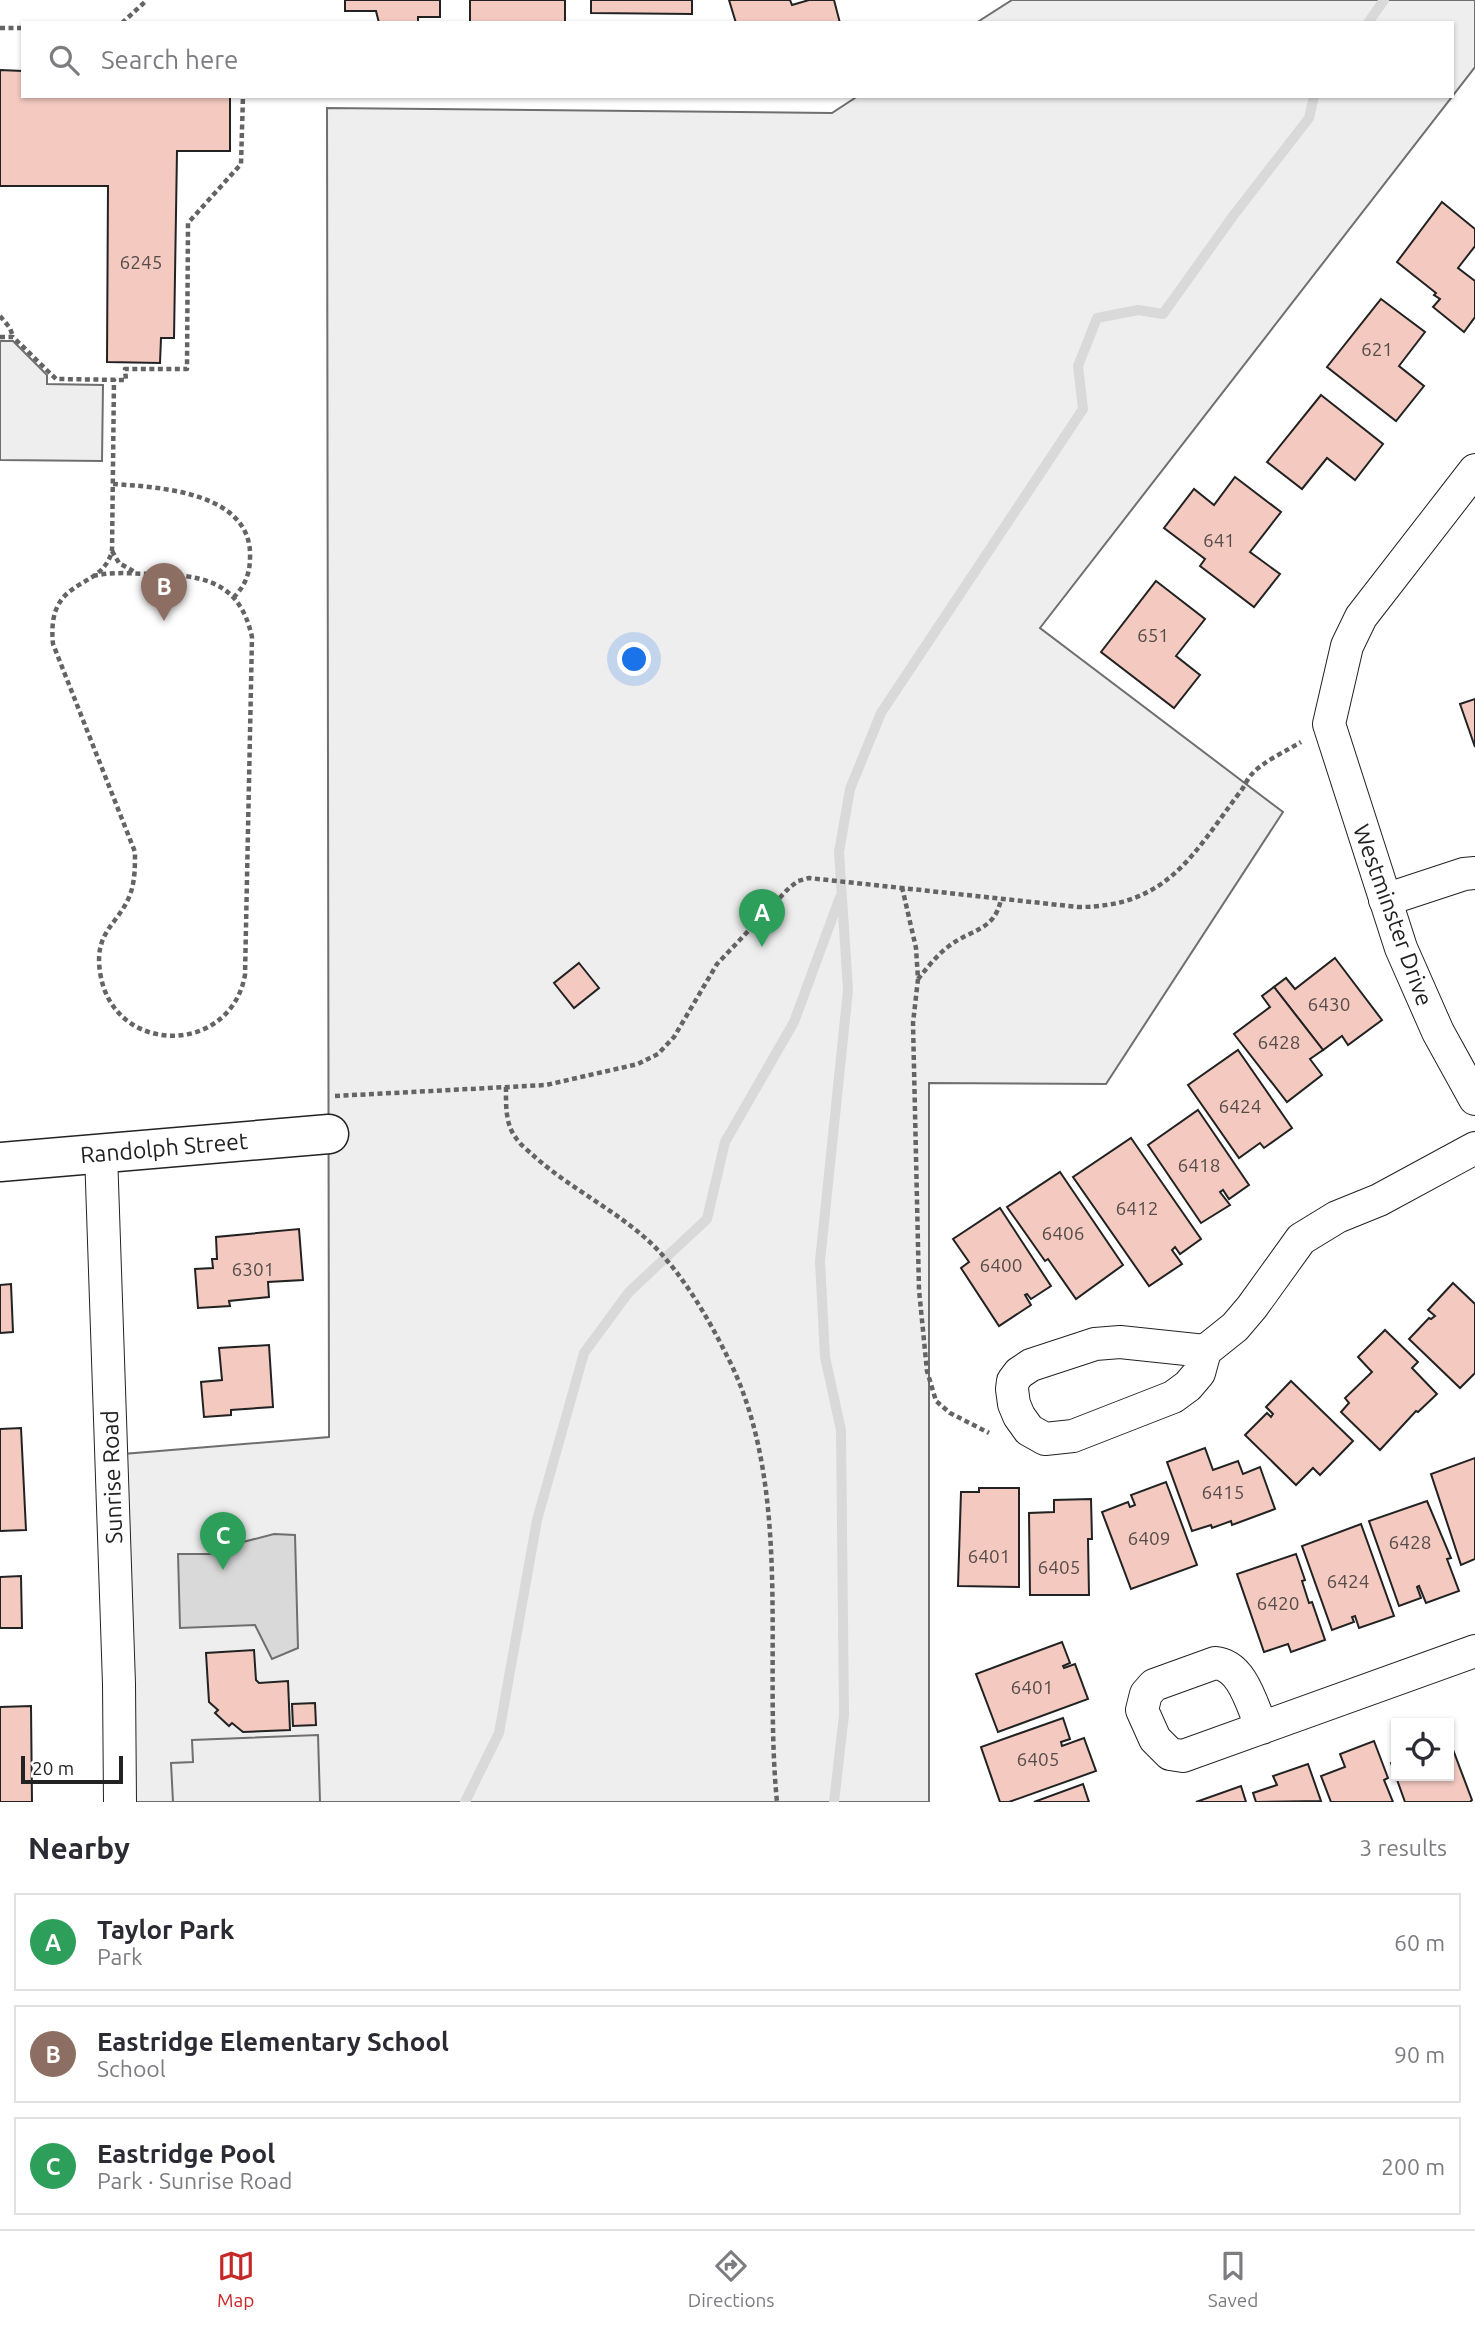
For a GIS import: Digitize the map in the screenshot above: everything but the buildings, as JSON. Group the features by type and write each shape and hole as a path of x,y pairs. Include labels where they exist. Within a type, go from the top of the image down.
{"street":[{"path":"1329,724 1347,646 1361,617 1475,470"},
{"name":"Westminster Drive","path":"1329,724 1401,948 1438,1032 1475,1099"},
{"path":"1385,900 1464,874 1475,873"},
{"name":"Randolph Street","path":"0,1162 329,1134"},
{"path":"1205,1350 1120,1342 1095,1344 1031,1365 1019,1373 1012,1389 1014,1404 1029,1430 1045,1438 1073,1436 1173,1396 1188,1386 1199,1373 1205,1350 1235,1327 1301,1239 1337,1217 1379,1200 1475,1148"},
{"name":"Sunrise Road","path":"101,1153 119,1671 120,1802"},
{"path":"1262,1728 1475,1651"}],"path":[{"path":"124,21 147,0"},
{"path":"0,28 21,28"},
{"path":"0,316 10,328 13,337 56,379 126,380 125,369 187,369 188,223 242,164 243,98"},
{"path":"0,337 13,337"},
{"path":"93,576 103,573 139,573 202,578 217,584 234,597 249,623 253,650 244,975 236,1002 215,1024 174,1037 142,1030 129,1023 115,1011 100,975 103,940 107,928 129,897 135,876 135,852 56,653 52,635 55,612 61,600 70,590 109,562 112,551 114,379"},
{"path":"113,484 182,491 206,499 229,514 245,532 251,552 247,576 242,589 234,597"},
{"path":"112,551 119,563 139,573"},
{"path":"327,1097 546,1086 621,1069 658,1054 674,1037 717,964 789,888 798,881 809,878 1078,907 1101,907 1152,891 1182,867 1243,789 1252,773 1329,724"},
{"path":"902,887 915,938 918,979 913,1023 919,1290 927,1371 936,1401 950,1413 992,1434"},
{"path":"918,979 946,948 992,921 998,912 1000,899"},
{"path":"506,1087 506,1116 515,1138 550,1171 628,1223 653,1246 694,1295 733,1368 749,1415 760,1460 768,1520 777,1802"}],"shaded area":[{"path":"1012,0 1475,0 1475,67 1454,94 1454,21 979,21"},
{"path":"855,98 1451,98 1040,628 1283,812 1106,1084 929,1083 929,1802 120,1802 111,1455 329,1437 327,108 832,113"},
{"path":"0,341 13,341 47,375 47,384 103,385 102,461 0,460"},
{"path":"274,1534 295,1535 298,1648 272,1659 255,1625 180,1628 178,1554 222,1554 243,1542"},
{"path":"318,1735 320,1802 173,1802 171,1763 193,1762 192,1740"}],"waterway":[{"path":"1369,21 1384,0"},
{"path":"834,1802 844,1715 841,1430 825,1357 820,1261 848,990 839,852 850,789 881,713 1083,409 1078,366 1097,318 1138,310 1163,314 1233,216 1309,118 1314,98"},
{"path":"465,1802 499,1733 537,1520 584,1353 629,1292 707,1219 725,1142 794,1022 840,897"}],"place":[{"name":"Eastridge Elementary School","path":"164,621"},
{"name":"Taylor Park","path":"762,947"},
{"name":"Eastridge Pool","path":"223,1570"}]}
